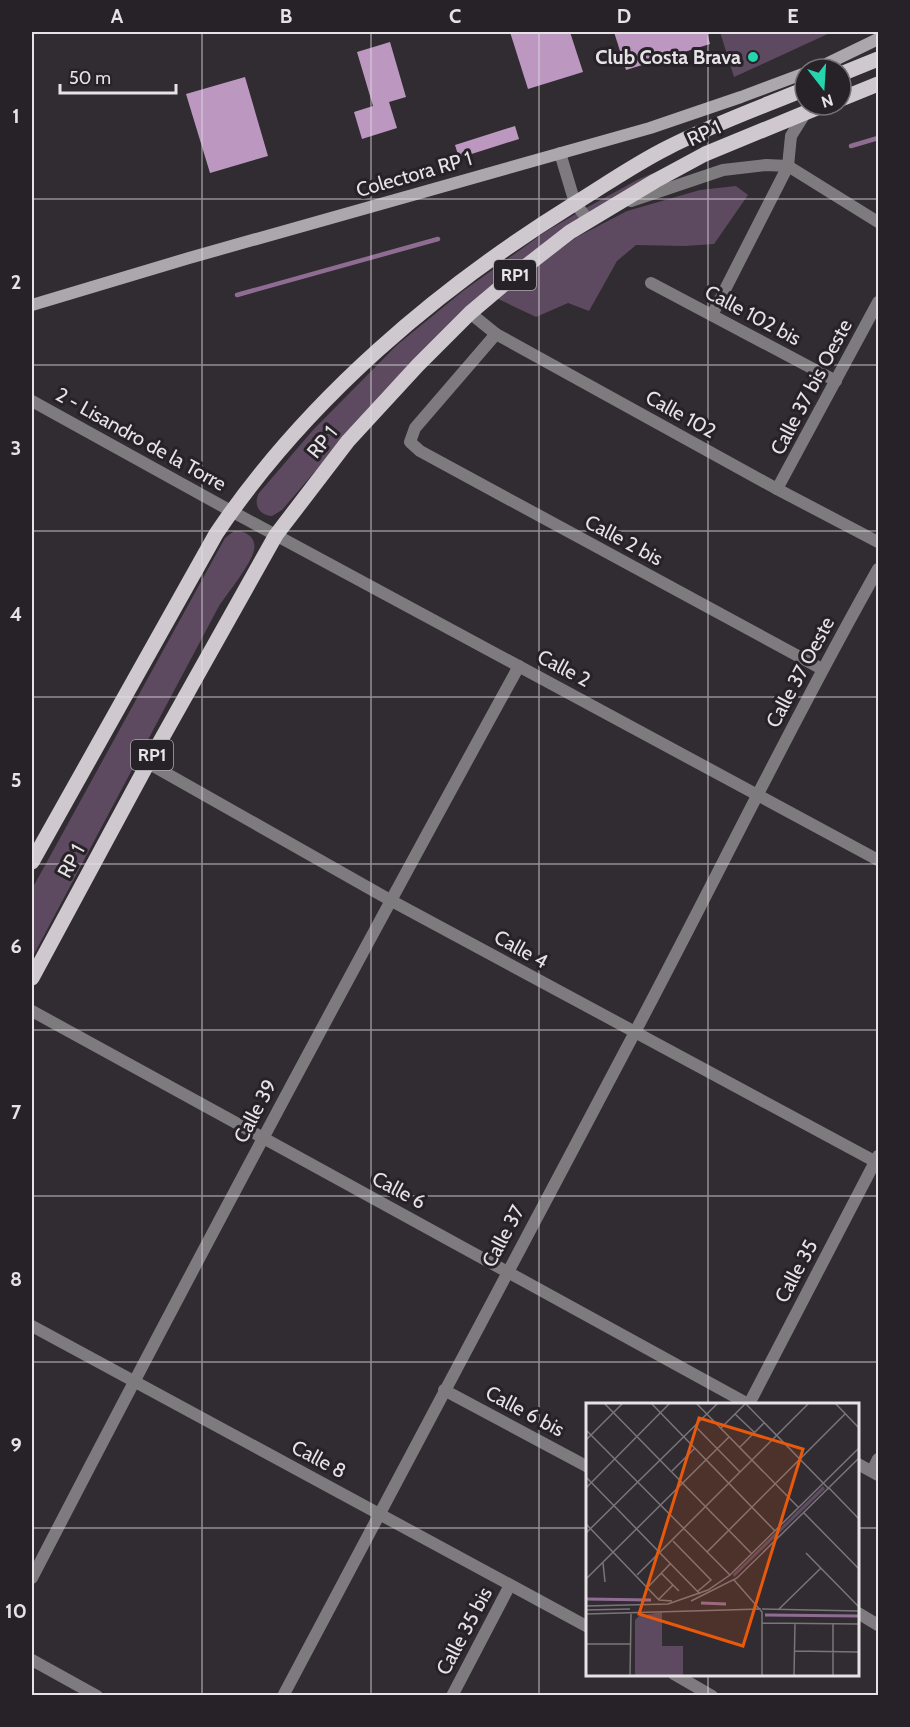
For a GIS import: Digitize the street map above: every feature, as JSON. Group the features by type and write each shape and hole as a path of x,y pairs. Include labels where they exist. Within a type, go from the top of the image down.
{"main road":[{"path":"841,57 879,39"},
{"path":"853,69 879,59"},
{"name":"Colectora RP 1","path":"32,305 189,258 650,128 793,77"},
{"path":"853,94 879,84"},
{"name":"RP 1","path":"32,862 202,556 231,511 327,400 391,338 479,268 534,229 633,166 668,147 793,94"},
{"name":"RP 1","path":"32,978 147,763 276,535 348,441 418,364 470,313 570,232 705,154 794,117"}],"street":[{"path":"712,315 788,166 791,136 803,117"},
{"path":"560,153 575,203 589,220"},
{"path":"609,209 723,170 766,165 788,166 879,222"},
{"name":"Calle 102 bis","path":"651,283 836,381"},
{"name":"Calle 37 bis Oeste","path":"777,489 879,302"},
{"name":"Calle 102","path":"470,313 496,334 777,489 879,542"},
{"name":"Calle 2 bis","path":"496,334 415,428 410,442 420,451 822,669"},
{"name":"2 - Lisandro de la Torre","path":"32,400 231,511"},
{"name":"Calle 2","path":"231,511 879,860"},
{"name":"Calle 37 Oeste","path":"757,794 822,669 879,570"},
{"name":"Calle 39","path":"32,1578 133,1382 390,900 519,666"},
{"name":"Calle 4","path":"147,763 390,900 635,1033 877,1160"},
{"name":"Calle 37","path":"283,1695 635,1033 757,794"},
{"name":"Calle 6","path":"32,1011 746,1403"},
{"name":"Calle 35","path":"749,1403 877,1160"},
{"name":"Calle 8","path":"32,1326 586,1626"},
{"name":"Calle 6 bis","path":"444,1390 586,1466"},
{"path":"859,1465 875,1473 879,1459"},
{"name":"Calle 35 bis","path":"452,1695 510,1586"},
{"path":"859,1614 879,1625"},
{"path":"32,1660 98,1695"},
{"path":"678,1676 711,1695"}],"shaded area":[{"name":"Club Costa Brava","path":"720,32 832,32 734,77"},
{"path":"697,154 641,186 432,342 381,394 282,510 272,516 258,509 259,493 314,429 397,345 463,291 545,232 637,180"},
{"path":"736,186 748,195 714,244 636,245 617,261 589,311 568,303 536,317 494,297 577,237 627,211 700,190"},
{"path":"234,531 246,533 252,538 254,550 252,556 219,606 32,958 32,889 225,538"}],"building":[{"path":"510,32 570,32 583,72 528,89"},
{"path":"614,32 707,32 710,44 626,70"},
{"path":"390,42 406,97 389,102 397,128 362,139 354,112 373,106 357,52"},
{"path":"245,77 268,156 210,173 186,94"},
{"path":"515,126 519,139 459,158 455,145"}],"waterway":[{"path":"851,146 878,138"},
{"path":"237,295 438,239"}],"place":[{"name":"Club Costa Brava","path":"753,57"}]}
